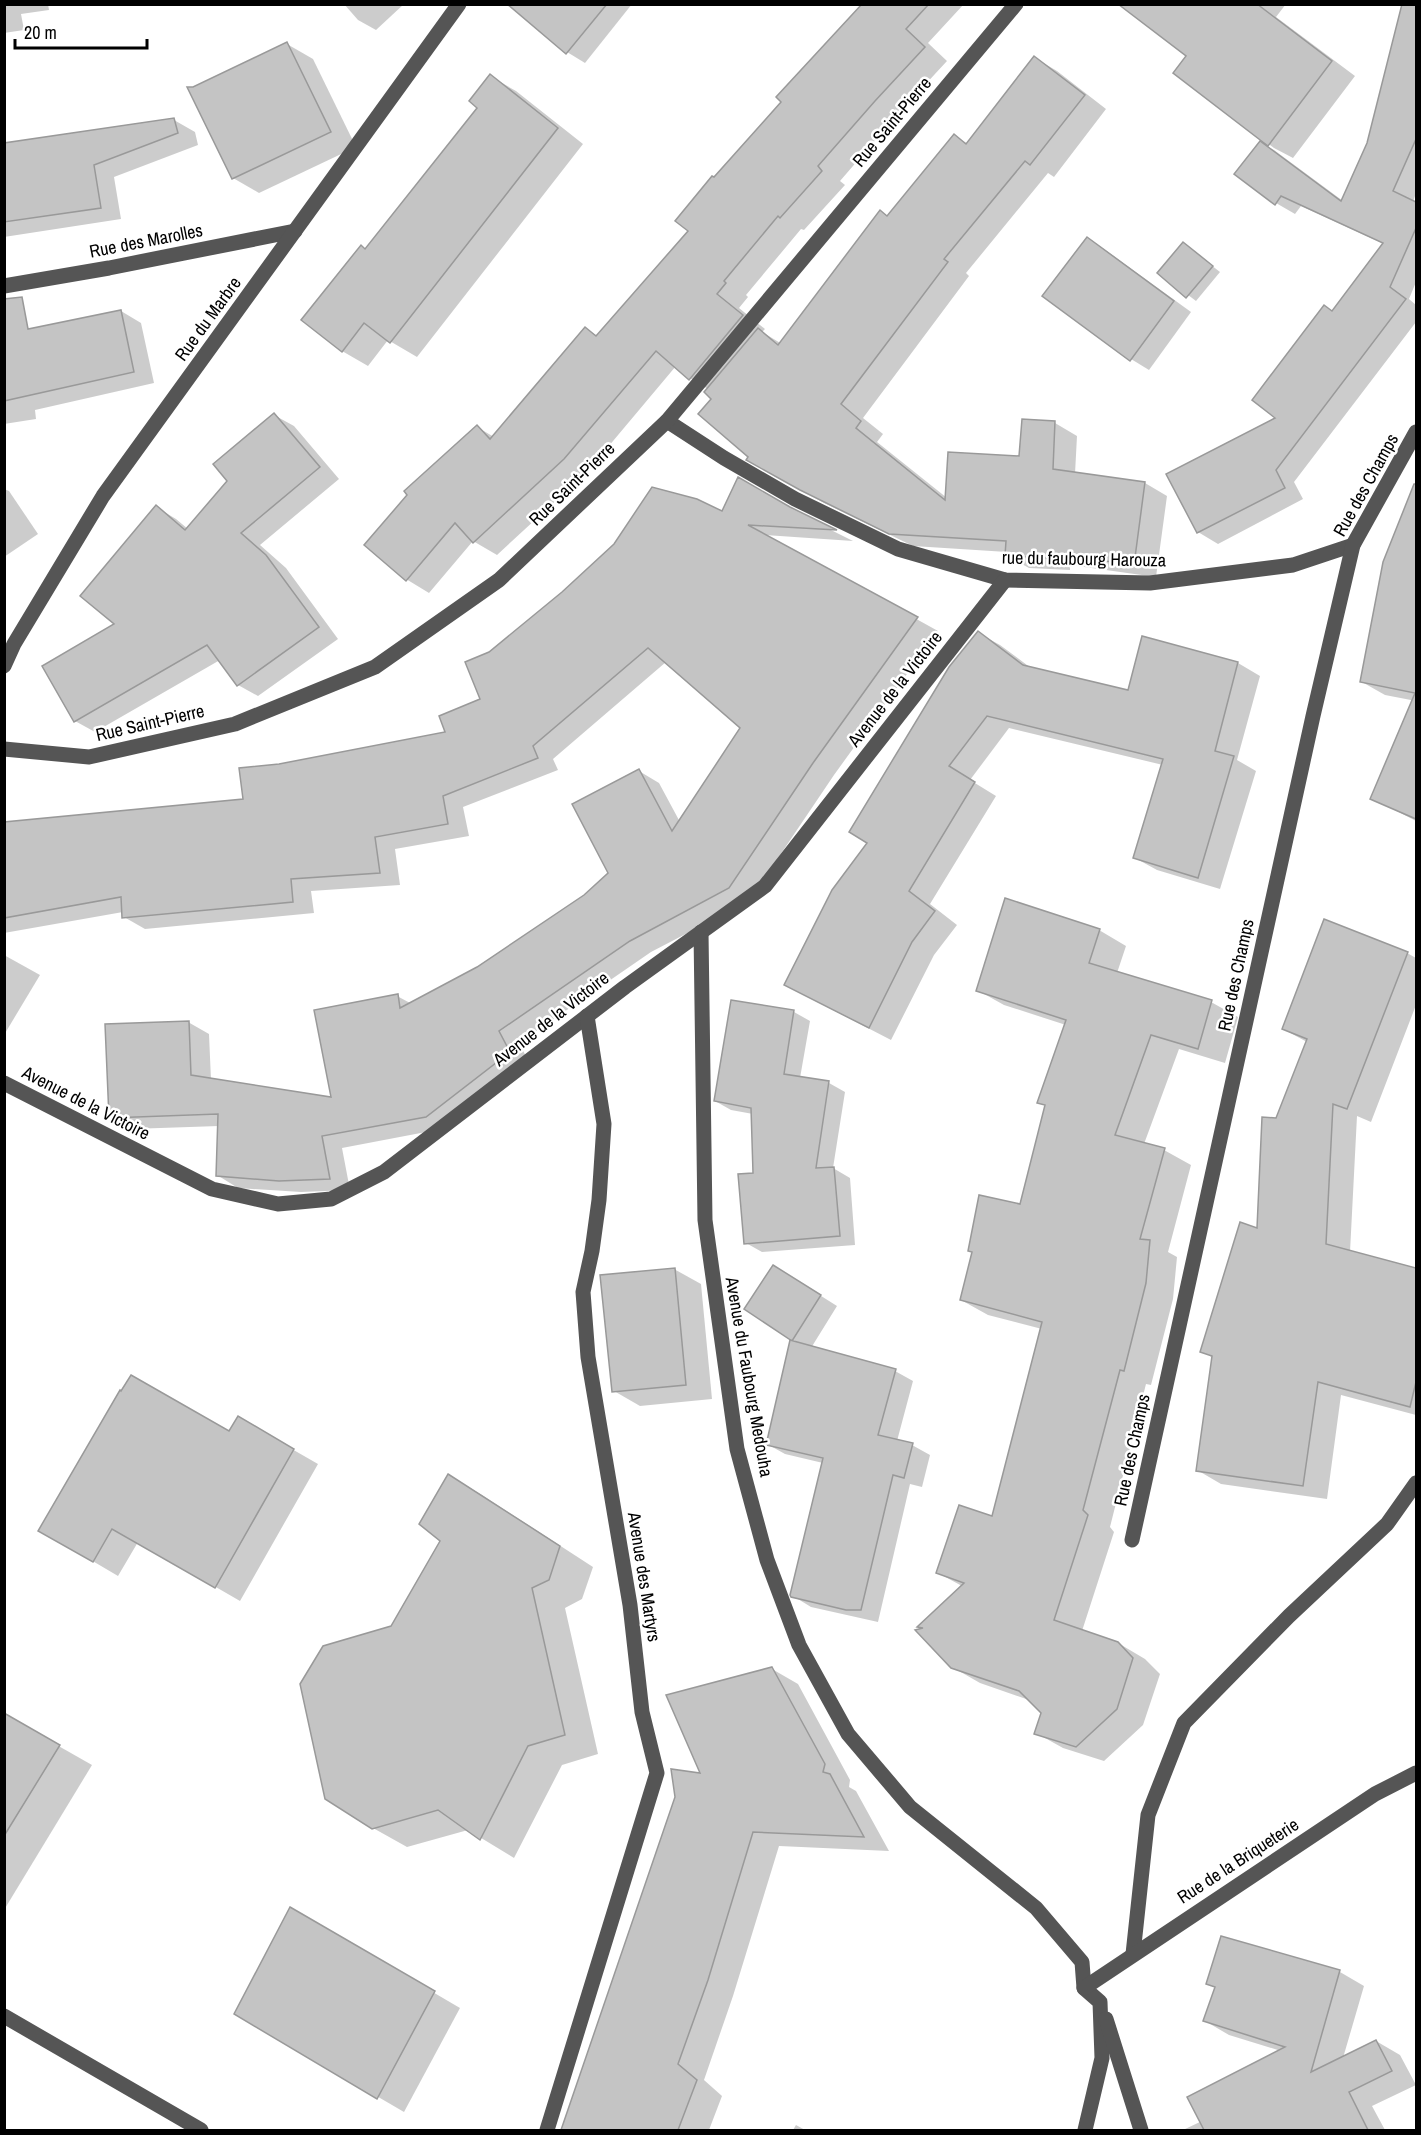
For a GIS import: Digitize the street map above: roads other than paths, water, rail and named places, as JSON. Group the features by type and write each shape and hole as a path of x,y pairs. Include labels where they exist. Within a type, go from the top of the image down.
{"street":[{"name":"Rue du Marbre","path":"4,666 14,644 104,496 459,4"},
{"name":"Rue Saint-Pierre","path":"4,748 89,757 234,724 375,667 499,580 667,421 1016,4"},
{"name":"Rue des Marolles","path":"4,286 109,268 295,231"},
{"name":"rue du faubourg Harouza","path":"667,421 724,458 795,499 898,549 1005,580 1150,583 1293,565 1353,545"},
{"name":"Rue des Champs","path":"1132,1540 1313,716 1353,545 1416,432"},
{"name":"Avenue de la Victoire","path":"4,1083 212,1189 278,1204 331,1199 384,1172 587,1016 765,886 1005,580"},
{"name":"Avenue du Faubourg Medouha","path":"700,932 705,1220 737,1449 767,1560 799,1645 848,1734 910,1807 1036,1908 1082,1962 1084,1988"},
{"name":"Avenue des Martyrs","path":"547,2130 657,1773 642,1712 630,1605 588,1357 583,1292 592,1251 599,1200 604,1124 587,1016"},
{"path":"1133,1954 1148,1815 1184,1723 1289,1616 1388,1524 1416,1483"},
{"path":"1375,1794 1416,1763"},
{"name":"Rue de la Briqueterie","path":"1084,1988 1375,1794 1416,1773"},
{"path":"1084,1988 1100,2002 1141,2130"},
{"path":"1085,2130 1101,2058 1100,2002"},
{"path":"4,2016 201,2130"}]}
